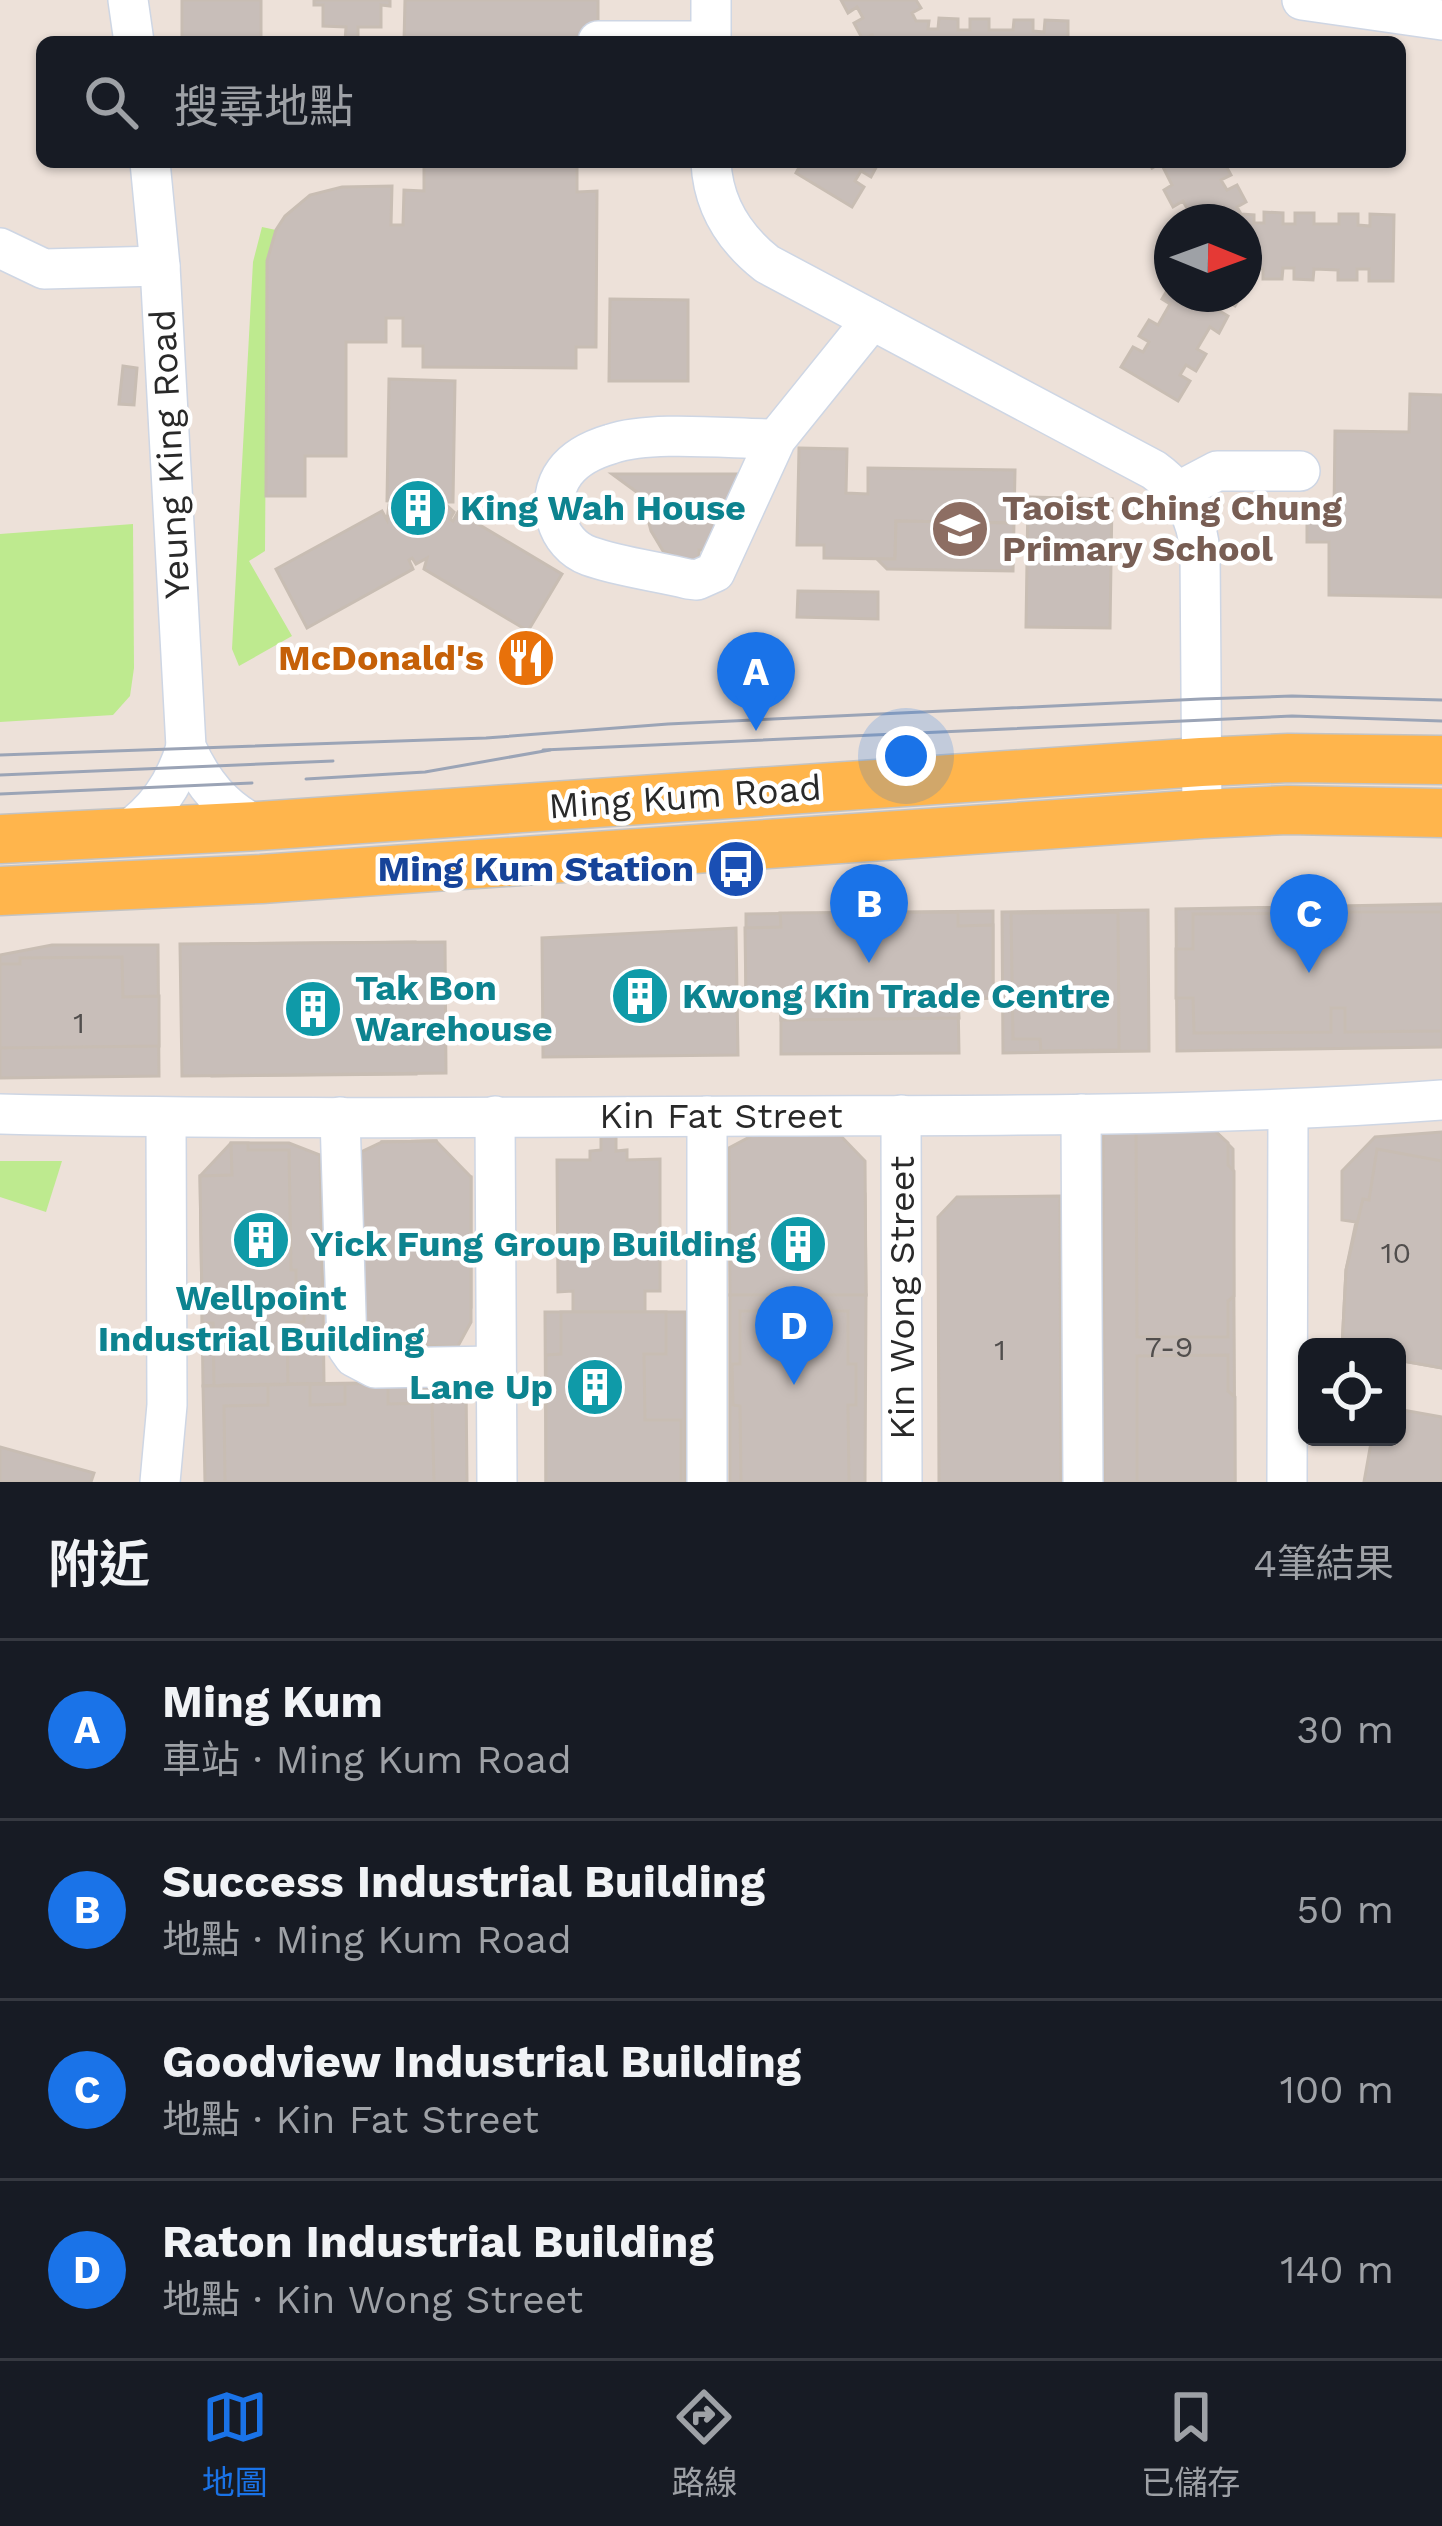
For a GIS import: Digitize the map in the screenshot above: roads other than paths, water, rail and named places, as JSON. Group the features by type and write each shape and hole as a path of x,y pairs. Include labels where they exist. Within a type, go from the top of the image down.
{"main road":[{"name":"Ming Kum Road","path":"0,839 1201,762 1442,760"},
{"name":"Ming Kum Road","path":"0,891 261,879 1202,814 1288,810 1442,813"}],"street":[{"path":"128,0 133,36"},
{"path":"711,0 711,36"},
{"path":"1302,0 1442,20"},
{"path":"712,168 725,217 750,251 767,264 1154,470 1179,491 1198,536 1202,814"},
{"name":"Yeung King Road","path":"123,834 160,801 186,747 158,174"},
{"path":"0,248 44,269 160,266"},
{"path":"776,440 633,438 594,450 563,474 555,492 560,529 586,555 688,579 707,577 722,564 776,440 872,320"},
{"path":"1179,491 1217,471 1300,471"},
{"name":"Yeung King Road","path":"186,747 218,798 258,826"},
{"name":"Kin Fat Street","path":"0,1114 166,1118 1288,1112 1442,1100"},
{"path":"1287,1482 1288,1112"},
{"path":"1081,1114 1083,1482"},
{"name":"Kin Wong Street","path":"901,1115 902,1482"},
{"path":"495,1116 496,1482"},
{"path":"707,1116 707,1482"},
{"path":"340,1117 347,1347 354,1357 375,1368 495,1366"},
{"path":"160,1482 167,1405 166,1118"}],"tram line":[{"path":"0,755 486,738 668,724 1201,699 1442,700"},
{"path":"543,750 1292,716 1442,721"},
{"path":"306,779 425,772 550,750"},
{"path":"0,775 333,761"},
{"path":"0,794 252,783"}],"place":[{"name":"King Wah House","path":"418,508"},
{"name":"Taoist Ching Chung Primary School","path":"960,529"},
{"name":"McDonald's","path":"526,658"},
{"name":"Ming Kum","path":"756,731"},
{"name":"Ming Kum Station","path":"736,869"},
{"name":"Success Industrial Building","path":"869,963"},
{"name":"Goodview Industrial Building","path":"1309,973"},
{"name":"Kwong Kin Trade Centre","path":"640,996"},
{"name":"Tak Bon Warehouse","path":"313,1009"},
{"name":"Wellpoint Industrial Building","path":"261,1240"},
{"name":"Yick Fung Group Building","path":"798,1244"},
{"name":"Raton Industrial Building","path":"794,1385"},
{"name":"Lane Up","path":"595,1387"}]}
